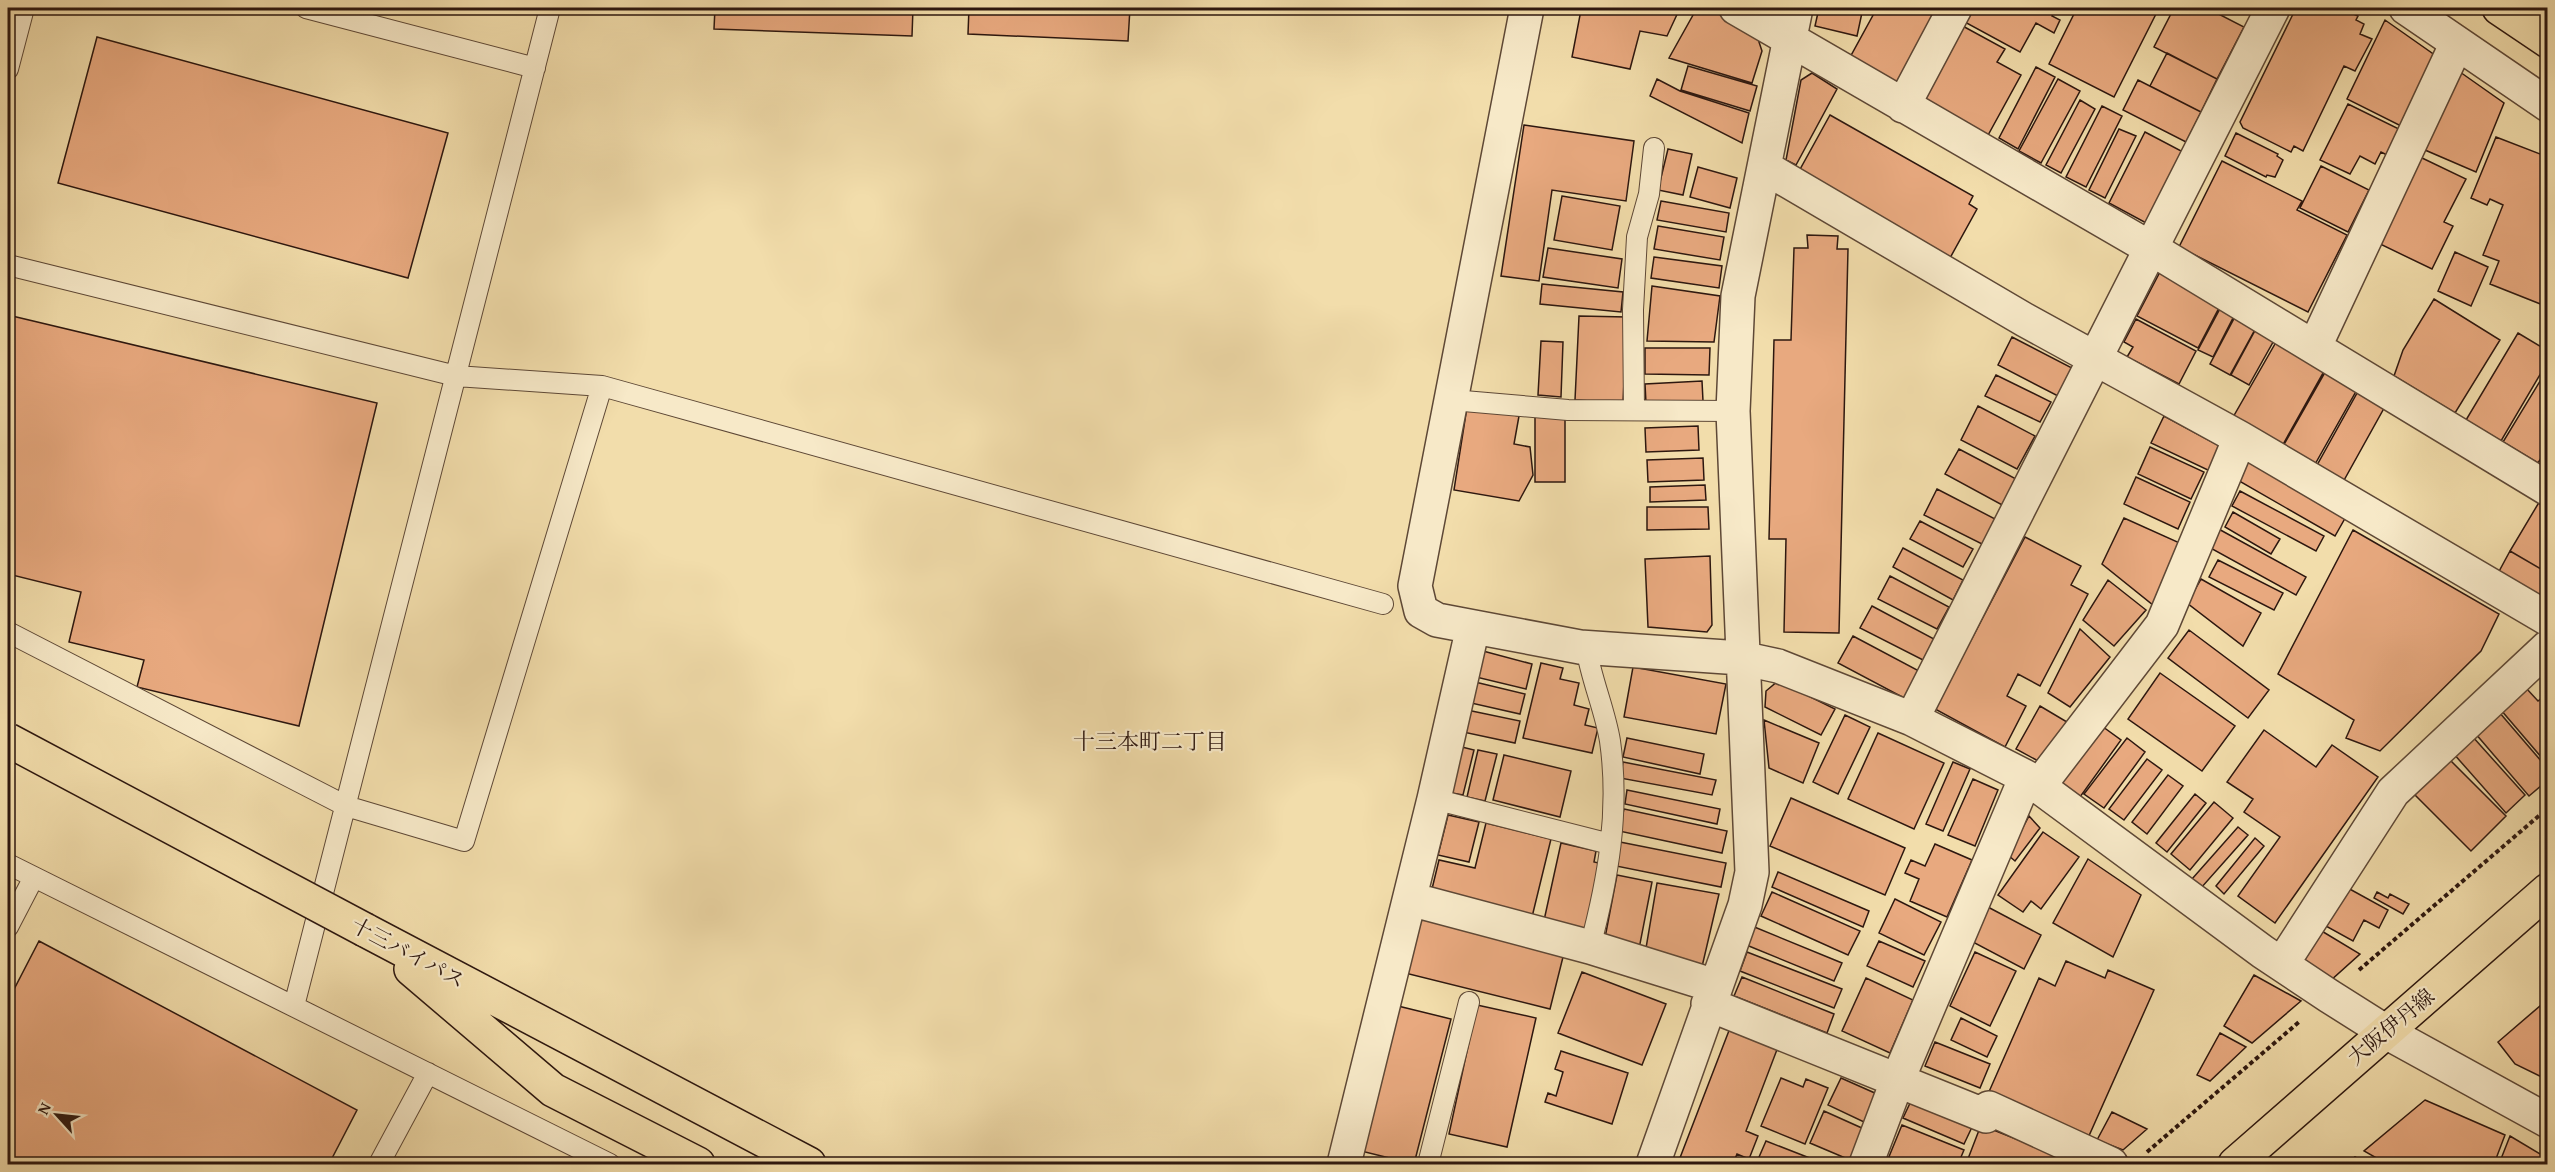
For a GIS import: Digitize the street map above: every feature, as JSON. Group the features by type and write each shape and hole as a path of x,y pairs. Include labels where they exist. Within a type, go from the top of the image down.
{"main road":[{"path":"2499,8 2547,41"},
{"name":"十三バイパス","path":"8,740 809,1164"},
{"name":"大阪伊丹線","path":"2235,1164 2547,890"},
{"path":"365,930 553,1090 698,1164"}],"street":[{"path":"1527,8 1415,586 1421,611 1437,620 1586,647 1741,658 1778,666 1912,719 2032,782 2282,964 2386,1032 2547,1121"},
{"path":"1736,8 2152,249 2547,489"},
{"path":"1653,1164 1745,905 1752,872 1741,658 1733,411 1738,296 1796,8"},
{"path":"1904,106 1955,8"},
{"path":"1912,719 2273,8"},
{"path":"2406,8 2547,105"},
{"path":"2315,346 2457,43"},
{"path":"1764,167 2025,320 2240,438 2547,619"},
{"path":"1866,1164 1898,1079 2032,782 2162,625 2240,438"},
{"path":"1348,1163 1473,627"},
{"path":"2282,964 2393,792 2547,647"},
{"path":"1410,899 1590,947 1712,995 1986,1116 1989,1108 2110,1164"}],"lane":[{"path":"8,69 24,8"},
{"path":"306,8 536,68"},
{"path":"294,1006 550,8"},
{"path":"1634,410 1633,310 1636,237 1649,194 1654,148"},
{"path":"8,265 456,376 602,386 1383,604"},
{"path":"8,632 346,806 464,842 602,386"},
{"path":"1452,400 1568,410 1733,411"},
{"path":"1586,647 1610,740 1613,791 1607,883 1590,947"},
{"path":"1434,799 1611,844"},
{"path":"8,864 610,1164"},
{"path":"8,927 34,877"},
{"path":"1428,1164 1469,1002"},
{"path":"379,1164 428,1073"}],"building":[{"path":"715,8 913,8 912,36 714,29"},
{"path":"969,8 1130,8 1128,41 968,34"},
{"path":"1577,8 1680,8 1667,36 1640,31 1630,69 1572,57 1581,10"},
{"path":"1697,8 1711,8 1756,33 1762,51 1752,83 1669,58"},
{"path":"1819,8 1863,8 1857,36 1815,26"},
{"path":"1877,8 1935,8 1942,11 1900,89 1848,61"},
{"path":"1968,8 2057,8 2052,16 2060,20 2054,33 2036,23 2020,52 1961,20"},
{"path":"2077,8 2159,8 2114,97 2049,64"},
{"path":"2174,8 2207,8 2244,27 2217,79 2154,47"},
{"path":"2296,8 2340,8 2358,16 2356,20 2364,24 2360,34 2372,39 2355,71 2344,66 2303,151 2294,146 2291,152 2243,128 2240,122"},
{"path":"2385,20 2439,58 2405,128 2347,99"},
{"path":"1959,24 2005,49 1997,62 2021,75 1987,137 1918,100"},
{"path":"97,37 448,133 408,278 58,183"},
{"path":"2167,53 2217,79 2201,112 2150,86"},
{"path":"1688,66 1757,86 1750,111 1681,90"},
{"path":"2036,67 2055,77 2018,149 1999,138"},
{"path":"2460,72 2504,103 2476,172 2425,150"},
{"path":"1812,73 1837,89 1796,165 1786,160 1801,80"},
{"path":"1657,79 1680,91 1749,113 1742,143 1650,96"},
{"path":"2058,79 2080,91 2041,163 2019,151"},
{"path":"2138,80 2201,112 2186,142 2123,110"},
{"path":"2080,100 2095,109 2061,173 2046,165"},
{"path":"2348,104 2403,131 2391,157 2381,152 2375,164 2360,156 2350,174 2320,160"},
{"path":"2102,106 2122,116 2086,187 2066,177"},
{"path":"1830,115 1973,196 1969,204 1977,209 1950,258 1798,173"},
{"path":"1524,125 1634,141 1626,201 1552,190 1539,281 1501,276"},
{"path":"2119,129 2136,136 2105,198 2089,190"},
{"path":"2145,132 2185,153 2148,224 2109,203"},
{"path":"2236,133 2278,154 2277,156 2283,160 2275,177 2267,175 2266,177 2225,156"},
{"path":"2496,137 2548,157 2548,307 2490,284 2499,261 2483,255 2503,205 2490,199 2487,205 2471,198"},
{"path":"1668,149 1692,154 1683,195 1658,190"},
{"path":"2420,157 2466,179 2444,222 2453,226 2432,269 2378,243"},
{"path":"2222,161 2302,201 2297,210 2347,235 2308,312 2179,247"},
{"path":"2321,166 2369,190 2348,232 2300,208"},
{"path":"1698,167 1737,178 1730,208 1690,197"},
{"path":"1562,196 1620,206 1612,250 1554,240"},
{"path":"1661,201 1729,213 1726,232 1657,220"},
{"path":"1658,226 1724,237 1720,260 1654,249"},
{"path":"1807,235 1838,236 1837,249 1848,249 1839,633 1784,632 1786,539 1769,539 1774,340 1791,340 1794,248 1808,248"},
{"path":"1548,248 1622,259 1618,288 1543,277"},
{"path":"2455,252 2488,267 2471,306 2438,291"},
{"path":"1654,257 1722,266 1719,288 1651,278"},
{"path":"2161,270 2222,302 2198,348 2137,316"},
{"path":"1542,284 1623,292 1621,312 1540,304"},
{"path":"1652,286 1720,296 1714,342 1647,341"},
{"path":"2434,299 2500,340 2455,413 2394,376 2403,350"},
{"path":"2222,305 2236,312 2213,357 2198,350"},
{"path":"2237,313 2258,324 2230,375 2210,364"},
{"path":"8,315 377,403 299,726 137,687 144,660 69,642 81,592 8,574"},
{"path":"1579,316 1627,317 1623,403 1575,400"},
{"path":"2136,319 2196,351 2179,384 2127,357 2133,347 2124,342"},
{"path":"2258,325 2277,335 2249,385 2231,375"},
{"path":"2518,333 2548,351 2548,361 2501,441 2466,420"},
{"path":"2012,337 2072,368 2058,396 1998,365"},
{"path":"2279,337 2328,364 2281,448 2232,419"},
{"path":"1541,341 1563,342 1561,397 1538,395"},
{"path":"1645,348 1710,348 1709,375 1645,374"},
{"path":"2548,368 2548,447 2538,463 2503,442"},
{"path":"2327,369 2359,386 2314,466 2282,448"},
{"path":"1996,375 2051,402 2040,422 1985,396"},
{"path":"1702,381 1703,401 1646,403 1645,384"},
{"path":"2361,386 2388,401 2343,482 2316,467"},
{"path":"1978,406 2035,436 2017,469 1961,440"},
{"path":"1467,407 1519,416 1514,444 1530,447 1533,475 1519,501 1454,490"},
{"path":"2164,416 2218,445 2220,454 2212,472 2151,443"},
{"path":"1535,417 1565,417 1565,482 1535,482"},
{"path":"1698,426 1699,450 1646,452 1645,428"},
{"path":"2150,447 2204,472 2191,499 2138,474"},
{"path":"1959,449 2018,480 2004,506 1945,474"},
{"path":"2247,455 2348,513 2335,536 2234,478"},
{"path":"1703,458 1704,480 1648,482 1647,460"},
{"path":"2136,477 2190,502 2178,529 2124,504"},
{"path":"1705,485 1706,500 1650,502 1650,487"},
{"path":"1937,489 1999,521 1986,546 1924,515"},
{"path":"2240,491 2324,536 2316,551 2232,506"},
{"path":"2541,499 2548,502 2548,573 2510,551"},
{"path":"1647,507 1708,507 1709,529 1647,530"},
{"path":"2233,512 2280,539 2271,554 2225,527"},
{"path":"2124,518 2182,544 2153,605 2102,564"},
{"path":"1920,521 1973,549 1963,567 1910,539"},
{"path":"2215,527 2306,577 2296,595 2205,545"},
{"path":"2353,530 2499,614 2481,651 2380,751 2346,738 2354,720 2278,674"},
{"path":"2025,537 2081,566 2071,585 2088,594 2040,686 2018,674 2007,696 2026,706 2005,747 1935,709"},
{"path":"1903,548 1963,580 1953,600 1893,567"},
{"path":"2510,551 2548,573 2548,584 2538,602 2496,577"},
{"path":"1710,556 1712,625 1707,632 1648,627 1645,559"},
{"path":"2218,560 2283,593 2274,610 2209,577"},
{"path":"1890,576 1949,607 1937,629 1878,599"},
{"path":"2201,579 2261,613 2243,646 2187,603"},
{"path":"2108,580 2146,610 2114,646 2083,620"},
{"path":"1872,606 1934,639 1923,660 1860,628"},
{"path":"2080,629 2110,657 2070,707 2048,693"},
{"path":"2189,630 2269,690 2248,718 2168,658"},
{"path":"1853,636 1919,671 1904,698 1838,663"},
{"path":"1483,651 1532,664 1526,689 1476,677"},
{"path":"1541,663 1563,668 1560,679 1579,683 1574,705 1589,709 1585,725 1598,728 1592,753 1523,738"},
{"path":"1633,667 1726,684 1716,734 1624,717"},
{"path":"2160,673 2235,726 2202,771 2128,719"},
{"path":"1778,681 1835,709 1821,735 1765,707 1766,691"},
{"path":"1475,682 1525,694 1520,714 1471,703"},
{"path":"2526,688 2538,701 2548,693 2548,765 2501,710"},
{"path":"2040,706 2067,722 2040,762 2016,749"},
{"path":"1467,710 1520,721 1515,743 1463,732"},
{"path":"2499,712 2548,769 2548,780 2529,796 2475,733"},
{"path":"1845,715 1870,727 1838,794 1813,782"},
{"path":"1764,720 1819,743 1803,783 1769,768"},
{"path":"2099,724 2121,740 2080,797 2059,781"},
{"path":"2264,730 2316,767 2332,745 2378,777 2275,923 2238,896 2280,837 2244,812 2253,799 2227,782"},
{"path":"1878,733 1944,763 1914,829 1848,799"},
{"path":"2472,736 2525,795 2506,813 2453,753"},
{"path":"1627,738 1704,754 1700,774 1623,757"},
{"path":"2127,738 2145,752 2104,808 2084,794"},
{"path":"1458,746 1474,750 1463,795 1447,792"},
{"path":"1478,750 1497,754 1485,801 1467,797"},
{"path":"1504,755 1571,771 1560,817 1493,800"},
{"path":"2447,757 2506,816 2471,851 2412,792"},
{"path":"2147,759 2162,770 2124,820 2109,809"},
{"path":"1623,762 1716,780 1712,795 1620,778"},
{"path":"1953,762 1970,769 1943,831 1926,824"},
{"path":"2168,775 2183,786 2147,834 2132,822"},
{"path":"1973,779 1998,790 1975,846 1948,835"},
{"path":"1627,790 1720,809 1717,824 1625,804"},
{"path":"2195,794 2206,803 2167,852 2156,843"},
{"path":"1791,798 1905,848 1885,895 1770,846"},
{"path":"2214,802 2233,818 2190,870 2171,854"},
{"path":"1624,809 1727,831 1722,853 1619,831"},
{"path":"1448,815 1479,822 1469,862 1438,855"},
{"path":"2029,816 2040,828 2015,861 2008,855"},
{"path":"1486,823 1551,839 1532,917 1431,893 1439,860 1475,868"},
{"path":"2238,827 2248,835 2201,888 2192,879"},
{"path":"2043,832 2079,857 2041,909 2031,901 2023,912 1998,895"},
{"path":"2255,838 2264,846 2224,894 2216,886"},
{"path":"1620,842 1726,863 1721,887 1616,866"},
{"path":"1561,843 1596,851 1594,862 1603,864 1587,935 1543,925"},
{"path":"1935,844 1972,860 1947,917 1910,901 1919,879 1905,873 1911,860 1925,866"},
{"path":"2088,859 2141,895 2113,957 2053,923"},
{"path":"1778,872 1869,911 1863,927 1772,887"},
{"path":"1617,875 1652,882 1639,949 1604,943"},
{"path":"1657,883 1719,894 1701,971 1645,954"},
{"path":"2346,887 2388,910 2379,928 2364,920 2353,941 2324,925"},
{"path":"1772,892 1860,931 1848,955 1761,916"},
{"path":"2377,892 2388,898 2390,894 2409,904 2403,914 2374,898"},
{"path":"1895,899 1941,922 1924,955 1879,933"},
{"path":"1986,906 2041,935 2024,969 1969,940"},
{"path":"1421,914 1565,949 1550,1009 1405,973"},
{"path":"1752,926 1842,963 1834,981 1744,944"},
{"path":"2320,930 2360,954 2330,981 2300,958"},
{"path":"39,941 357,1110 329,1164 19,1164 8,1158 8,1001"},
{"path":"1879,941 1925,961 1913,987 1867,966"},
{"path":"1747,952 1842,989 1834,1008 1740,971"},
{"path":"1975,952 2016,971 1990,1026 1950,1006"},
{"path":"2066,961 2105,978 2108,970 2154,990 2088,1138 1988,1094 2039,978 2055,986"},
{"path":"1582,972 1666,1004 1642,1065 1558,1033"},
{"path":"2254,975 2301,1001 2252,1043 2224,1026"},
{"path":"1742,977 1834,1014 1827,1033 1734,996"},
{"path":"1866,978 1913,1000 1890,1053 1842,1031"},
{"path":"2548,999 2548,1080 2515,1064 2498,1042"},
{"path":"1477,1005 1536,1018 1507,1147 1449,1134"},
{"path":"1398,1006 1451,1019 1414,1164 1361,1151"},
{"path":"1961,1018 1997,1036 1987,1057 1951,1040"},
{"path":"1730,1028 1778,1047 1746,1131 1758,1136 1749,1159 1737,1154 1733,1164 1678,1163"},
{"path":"2220,1033 2246,1047 2210,1081 2197,1075"},
{"path":"1935,1042 1990,1064 1980,1088 1925,1066"},
{"path":"1561,1051 1628,1073 1612,1124 1545,1102 1548,1093 1556,1096 1563,1072 1555,1069"},
{"path":"1781,1078 1803,1087 1806,1079 1828,1088 1805,1144 1761,1126"},
{"path":"1841,1078 1877,1094 1864,1122 1828,1105"},
{"path":"1912,1099 1973,1125 1964,1144 1903,1118"},
{"path":"2425,1100 2505,1135 2494,1164 2387,1164 2364,1151"},
{"path":"1824,1111 1864,1129 1850,1160 1810,1143"},
{"path":"2112,1112 2147,1129 2123,1150 2097,1140"},
{"path":"1902,1125 1964,1150 1958,1164 1886,1164"},
{"path":"1981,1125 2056,1155 2052,1164 1966,1164"},
{"path":"2510,1136 2547,1158 2543,1164 2499,1164"},
{"path":"1766,1141 1825,1164 1756,1164"},
{"path":"2355,1157 2369,1164 2346,1164"},
{"path":"1444,1158 1480,1164 1443,1164"}],"district":[{"name":"十三本町二丁目","path":"1150,741"}]}
